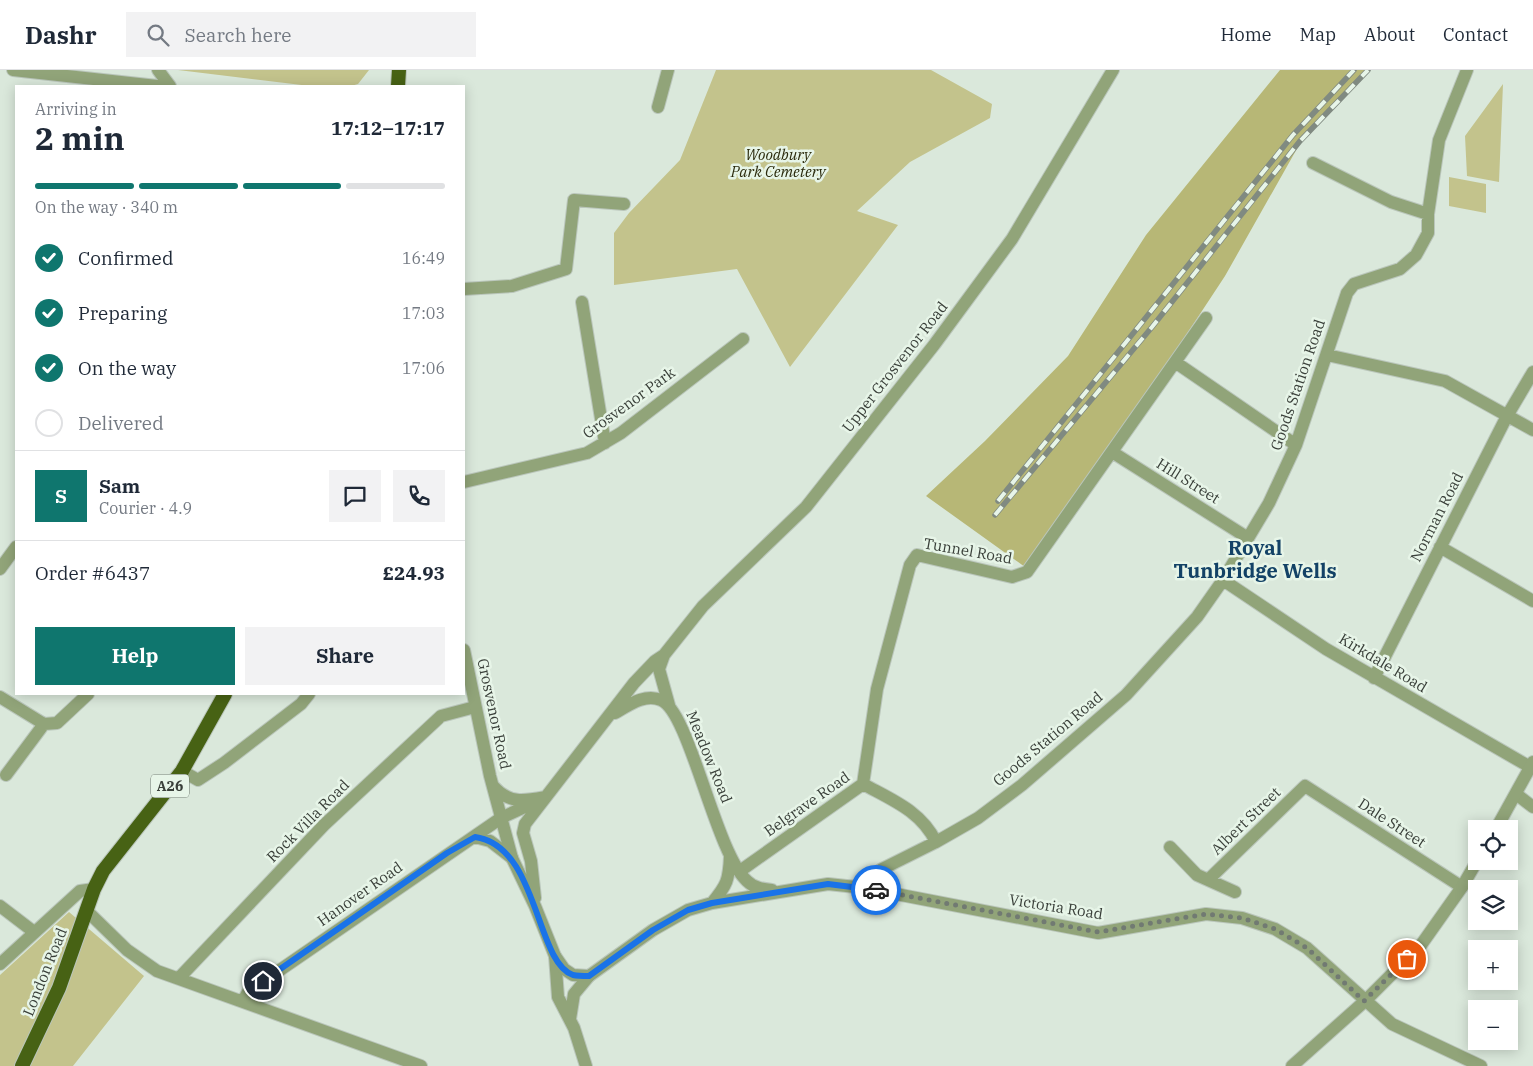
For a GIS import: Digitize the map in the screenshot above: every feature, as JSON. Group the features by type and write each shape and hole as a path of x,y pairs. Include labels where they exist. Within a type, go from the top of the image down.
{"highway":[{"path":"398,85 399,70"},
{"name":"A26","path":"94,888 103,871 182,771 224,695"},
{"name":"London Road","path":"25,1065 59,988 94,888"}],"street":[{"path":"14,70 149,85"},
{"path":"158,70 169,85"},
{"path":"658,108 668,70"},
{"name":"Upper Grosvenor Road","path":"501,818 545,797 646,669 664,655 703,606 806,507 934,345 1012,239 1114,70"},
{"name":"Goods Station Road","path":"864,888 871,877 882,869 978,818 1022,785 1126,695 1197,616 1223,580 1269,503 1296,445 1327,355 1341,306 1354,284 1400,269 1416,255 1428,233 1428,214 1439,140 1467,70"},
{"path":"1313,163 1391,202 1428,214"},
{"path":"465,289 512,286 566,269 574,200 624,204"},
{"path":"582,302 606,443"},
{"name":"Tunnel Road","path":"863,784 877,688 910,565 917,555 1012,577 1027,572 1206,318"},
{"name":"Grosvenor Park","path":"465,482 587,453 606,443 743,339"},
{"path":"1327,355 1445,381 1533,430"},
{"path":"1175,362 1296,445"},
{"name":"Norman Road","path":"1374,678 1507,416 1533,372"},
{"name":"Hill Street","path":"1112,452 1248,538"},
{"path":"1440,547 1533,601"},
{"path":"0,569 15,548"},
{"name":"Kirkdale Road","path":"1223,580 1374,678 1532,764"},
{"name":"Grosvenor Road","path":"465,655 492,786 512,858 535,906 555,956 564,969 573,975 589,976"},
{"path":"664,655 659,669 669,705"},
{"path":"0,697 44,724 57,723 87,695"},
{"path":"182,771 198,780 255,740 301,704 308,695"},
{"name":"Meadow Road","path":"609,717 643,699 656,698 669,705 682,730 730,856 747,881 756,888 778,891"},
{"name":"Rock Villa Road","path":"179,978 324,825 441,716 475,707"},
{"path":"6,775 44,724"},
{"path":"1501,820 1532,764"},
{"name":"Belgrave Road","path":"740,871 863,784 905,806 928,826 936,842"},
{"name":"Grosvenor Road","path":"492,786 509,799 520,802 545,797"},
{"name":"Albert Street","path":"1209,879 1305,786"},
{"name":"Dale Street","path":"1305,786 1462,887"},
{"path":"1516,794 1533,807"},
{"name":"Grosvenor Road","path":"535,906 531,861 523,833 534,811 545,797"},
{"name":"Hanover Road","path":"242,1001 248,992 447,853 475,837 501,818"},
{"name":"Grosvenor Road","path":"475,837 490,841 512,858"},
{"path":"1170,846 1197,875 1235,892"},
{"name":"Meadow Road","path":"712,903 730,877 730,856"},
{"path":"1292,1066 1364,1001 1421,945 1472,870"},
{"path":"589,976 653,930 688,910 712,903 828,884 864,888"},
{"path":"0,964 80,891 94,888"},
{"name":"Victoria Road","path":"864,888 1098,932 1206,914 1242,918 1275,929 1307,948 1364,1001 1392,1024 1461,1062 1481,1066"},
{"path":"0,906 34,932"},
{"path":"87,911 127,950 157,971 421,1066"},
{"name":"Grosvenor Road","path":"555,956 558,996 570,1019 586,1066"},
{"name":"Grosvenor Road","path":"570,1019 574,994 589,976"}],"green space":[{"path":"178,70 369,70 358,84 354,85 302,85"},
{"name":"Woodbury Park Cemetery","path":"716,70 931,70 992,104 990,118 910,162 857,211 898,225 790,367 737,269 614,285 614,233 629,213 680,160"},
{"path":"1503,84 1499,182 1467,176 1465,136"},
{"path":"1449,177 1486,184 1486,213 1449,206"},
{"path":"69,912 144,976 73,1066 0,1066 0,975"}],"shaded area":[{"path":"1280,70 1366,70 1303,138 1225,276 1171,358 1025,567 926,496 985,441 1068,356 1146,235"}],"railway":[{"path":"998,501 1293,135 1354,70"},
{"path":"995,515 1152,327 1300,141 1368,70"}],"way so far":[{"path":"876,890 1098,932 1123,930 1206,914 1242,918 1275,929 1307,948 1364,1001 1407,959"}],"district":[{"name":"Royal Tunbridge Wells","path":"1255,560"}],"route":[{"path":"263,981 447,853 475,837 490,841 512,858 535,906 559,964 573,975 589,976 600,970 653,930 688,910 712,903 828,884 876,890"}]}
